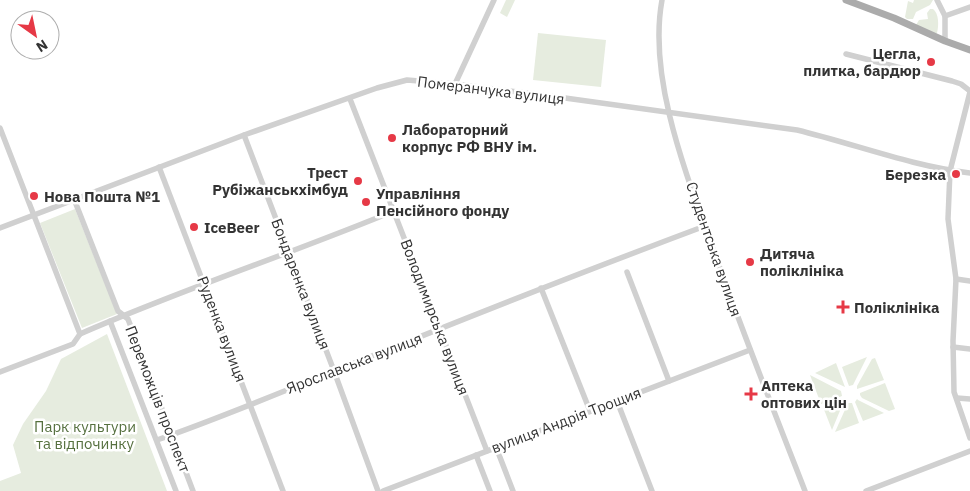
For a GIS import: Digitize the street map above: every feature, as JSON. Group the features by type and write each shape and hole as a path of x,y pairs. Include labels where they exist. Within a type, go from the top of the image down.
{"main road":[{"path":"846,0 970,50"}],"street":[{"path":"456,84 494,0"},
{"name":"Студентська вулиця","path":"662,0 658,22 660,58 667,111 704,226 805,491"},
{"path":"937,0 945,16 944,41"},
{"path":"945,16 970,7"},
{"path":"846,54 952,81 961,84 970,92 950,171 948,219 956,279 953,347 954,392 970,438"},
{"name":"Померанчука вулиця","path":"0,228 244,135 377,88 407,80 456,84 667,111 797,130 950,171 970,173"},
{"name":"Володимирська вулиця","path":"350,98 487,451"},
{"path":"0,128 80,334"},
{"name":"Бондаренка вулиця","path":"244,135 378,491"},
{"name":"Руденка вулиця","path":"159,167 283,491"},
{"name":"Переможців проспект","path":"74,199 118,311 128,319 193,491"},
{"path":"110,321 394,212"},
{"name":"Ярославська вулиця","path":"157,440 439,330 541,288 704,226"},
{"path":"627,272 669,381"},
{"path":"956,279 970,281"},
{"path":"541,288 590,411"},
{"name":"Переможців проспект","path":"0,372 73,344 80,334 110,321 176,491"},
{"path":"953,347 970,349"},
{"name":"вулиця Андрія Трощия","path":"383,491 750,350"},
{"path":"956,398 970,399"},
{"path":"617,401 652,491"},
{"path":"496,448 513,491"},
{"path":"866,491 970,451"},
{"path":"476,455 490,491"}],"green space":[{"path":"506,0 515,0 507,17 500,13"},
{"path":"914,0 933,0 930,5 916,12 913,19 907,19 905,17 908,1 913,3"},
{"path":"930,9 935,11 938,20 937,33 934,34 916,25 919,20 928,19 927,13"},
{"path":"538,33 606,40 601,87 533,80"},
{"path":"75,209 117,314 82,328 40,223"},
{"name":"Парк культури та відпочинку","path":"107,334 167,491 0,491 0,481 21,473 13,445 23,424 46,391 61,359"},
{"path":"867,357 853,385 849,386 842,367"},
{"path":"875,358 884,380 857,389 872,359"},
{"path":"836,363 845,387 815,373"},
{"path":"810,375 841,391 842,396 821,404"},
{"path":"885,383 895,409 889,411 862,398 860,395 860,393"},
{"path":"857,399 884,413 863,421 855,402"},
{"path":"842,400 844,401 832,430 823,407"},
{"path":"848,403 852,403 859,423 835,432"}],"place":[{"name":"Цегла, плитка, бардюр","path":"931,62"},
{"name":"Лабораторний корпус РФ ВНУ ім.","path":"392,138"},
{"name":"Березка","path":"956,174"},
{"name":"Трест Рубіжанськхімбуд","path":"358,181"},
{"name":"Нова Пошта №1","path":"34,196"},
{"name":"Управління Пенсійного фонду","path":"366,202"},
{"name":"IceBeer","path":"194,227"},
{"name":"Дитяча поліклініка","path":"750,262"},
{"name":"Поліклініка","path":"843,307"},
{"name":"Аптека оптових цін","path":"751,394"}]}
